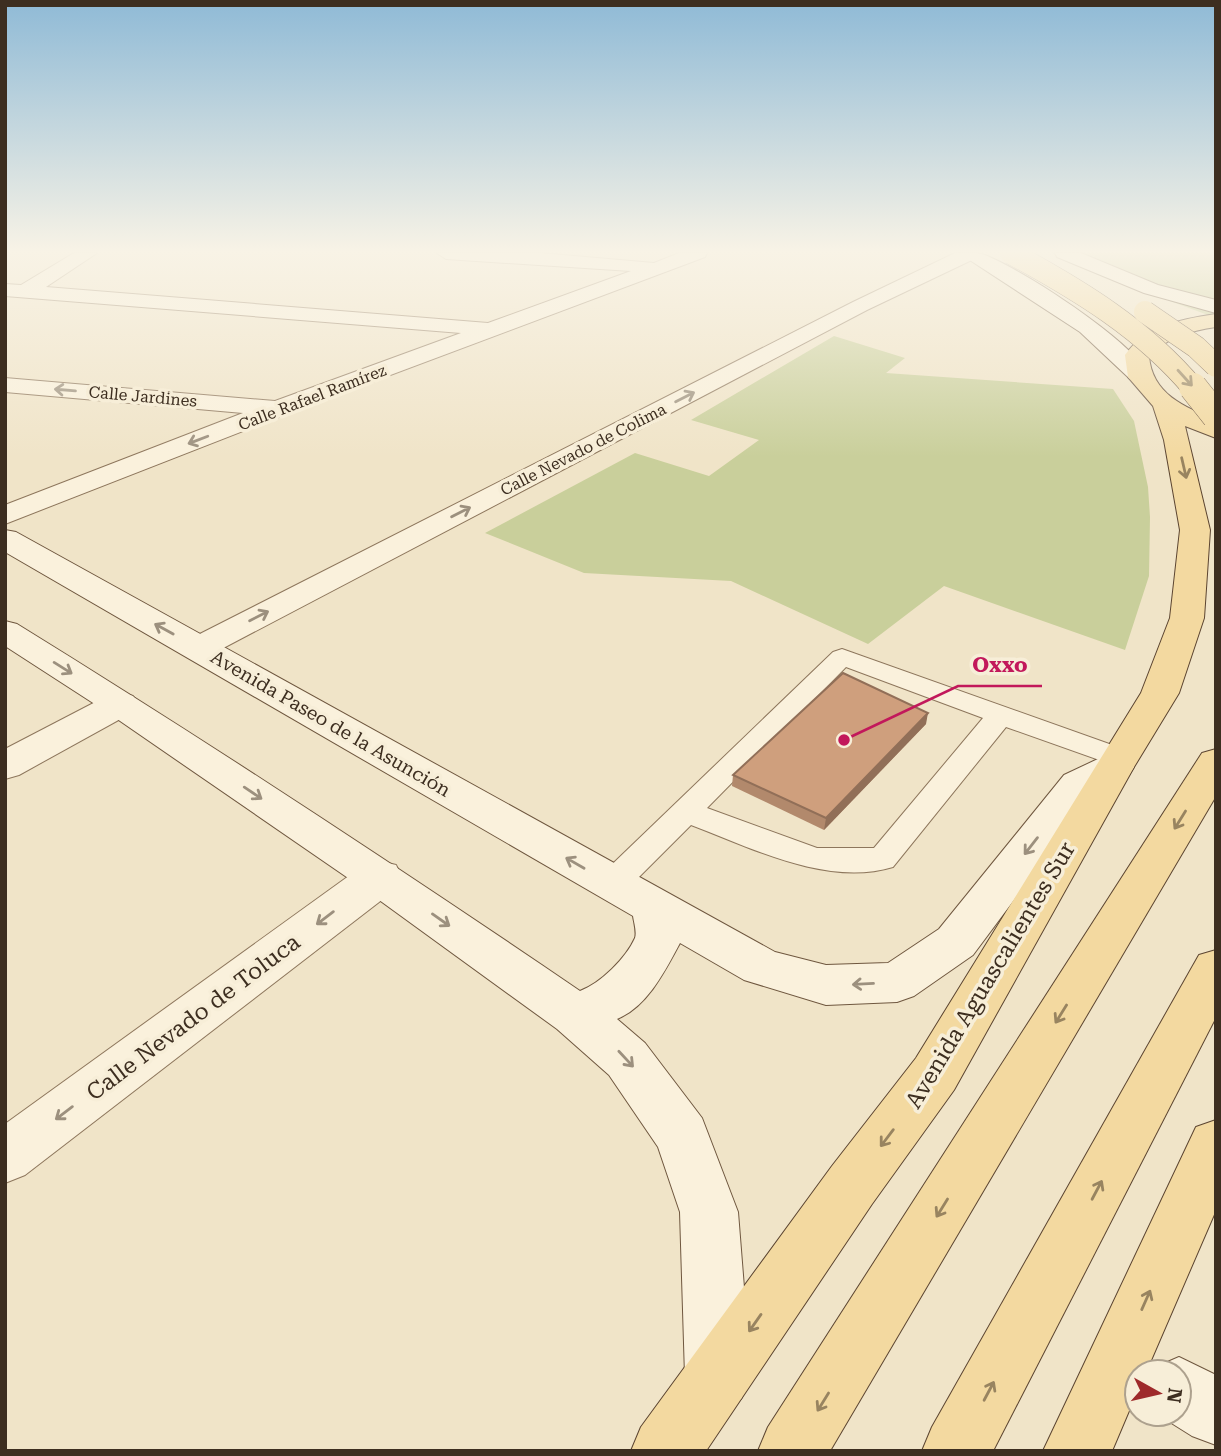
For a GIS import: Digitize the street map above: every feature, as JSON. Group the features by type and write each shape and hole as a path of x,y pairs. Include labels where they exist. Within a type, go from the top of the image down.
{"main road":[{"path":"1119,321 1158,350 1216,416"},
{"path":"1157,321 1216,366"},
{"path":"1211,321 1178,327 1151,339 1137,355 1138,374 1148,388 1164,403 1216,430"},
{"name":"Avenida Aguascalientes Sur","path":"665,1451 852,1185 935,1074 1160,693 1187,618 1205,524 1164,403"},
{"path":"792,1451 1216,762"},
{"path":"957,1451 1216,969"},
{"path":"1138,1358 1212,1162"},
{"path":"1077,1451 1123,1382"}],"street":[{"path":"392,321 494,329"},
{"name":"Calle Rafael Ramírez","path":"5,515 280,408 516,321"},
{"name":"Calle Nevado de Colima","path":"198,648 831,321"},
{"path":"1079,321 1138,374"},
{"name":"Calle Jardines","path":"5,384 280,408"},
{"name":"Avenida Paseo de la Asunción","path":"5,539 761,967 826,985 897,982 956,943 1078,785 1117,762"},
{"path":"5,631 380,877 575,1014 627,1059 682,1136 709,1212 718,1376"},
{"path":"5,766 120,704"},
{"name":"Calle Nevado de Toluca","path":"5,1157 380,877"},
{"path":"575,1014 609,1001 642,968 660,936 655,909"},
{"path":"1193,1398 1216,1412"}],"lane":[{"path":"612,884 842,657 1001,715 1117,762"},
{"path":"685,811 815,859 882,859 1001,715"}],"green space":[{"path":"834,336 905,358 886,373 1113,389 1134,421 1148,487 1150,517 1149,576 1125,650 944,586 868,644 731,581 584,573 485,533 635,453 709,476 759,440 691,420"}],"building":[{"path":"843,673 928,713 826,818 733,775"}],"place":[{"name":"Oxxo","path":"844,740"}]}
